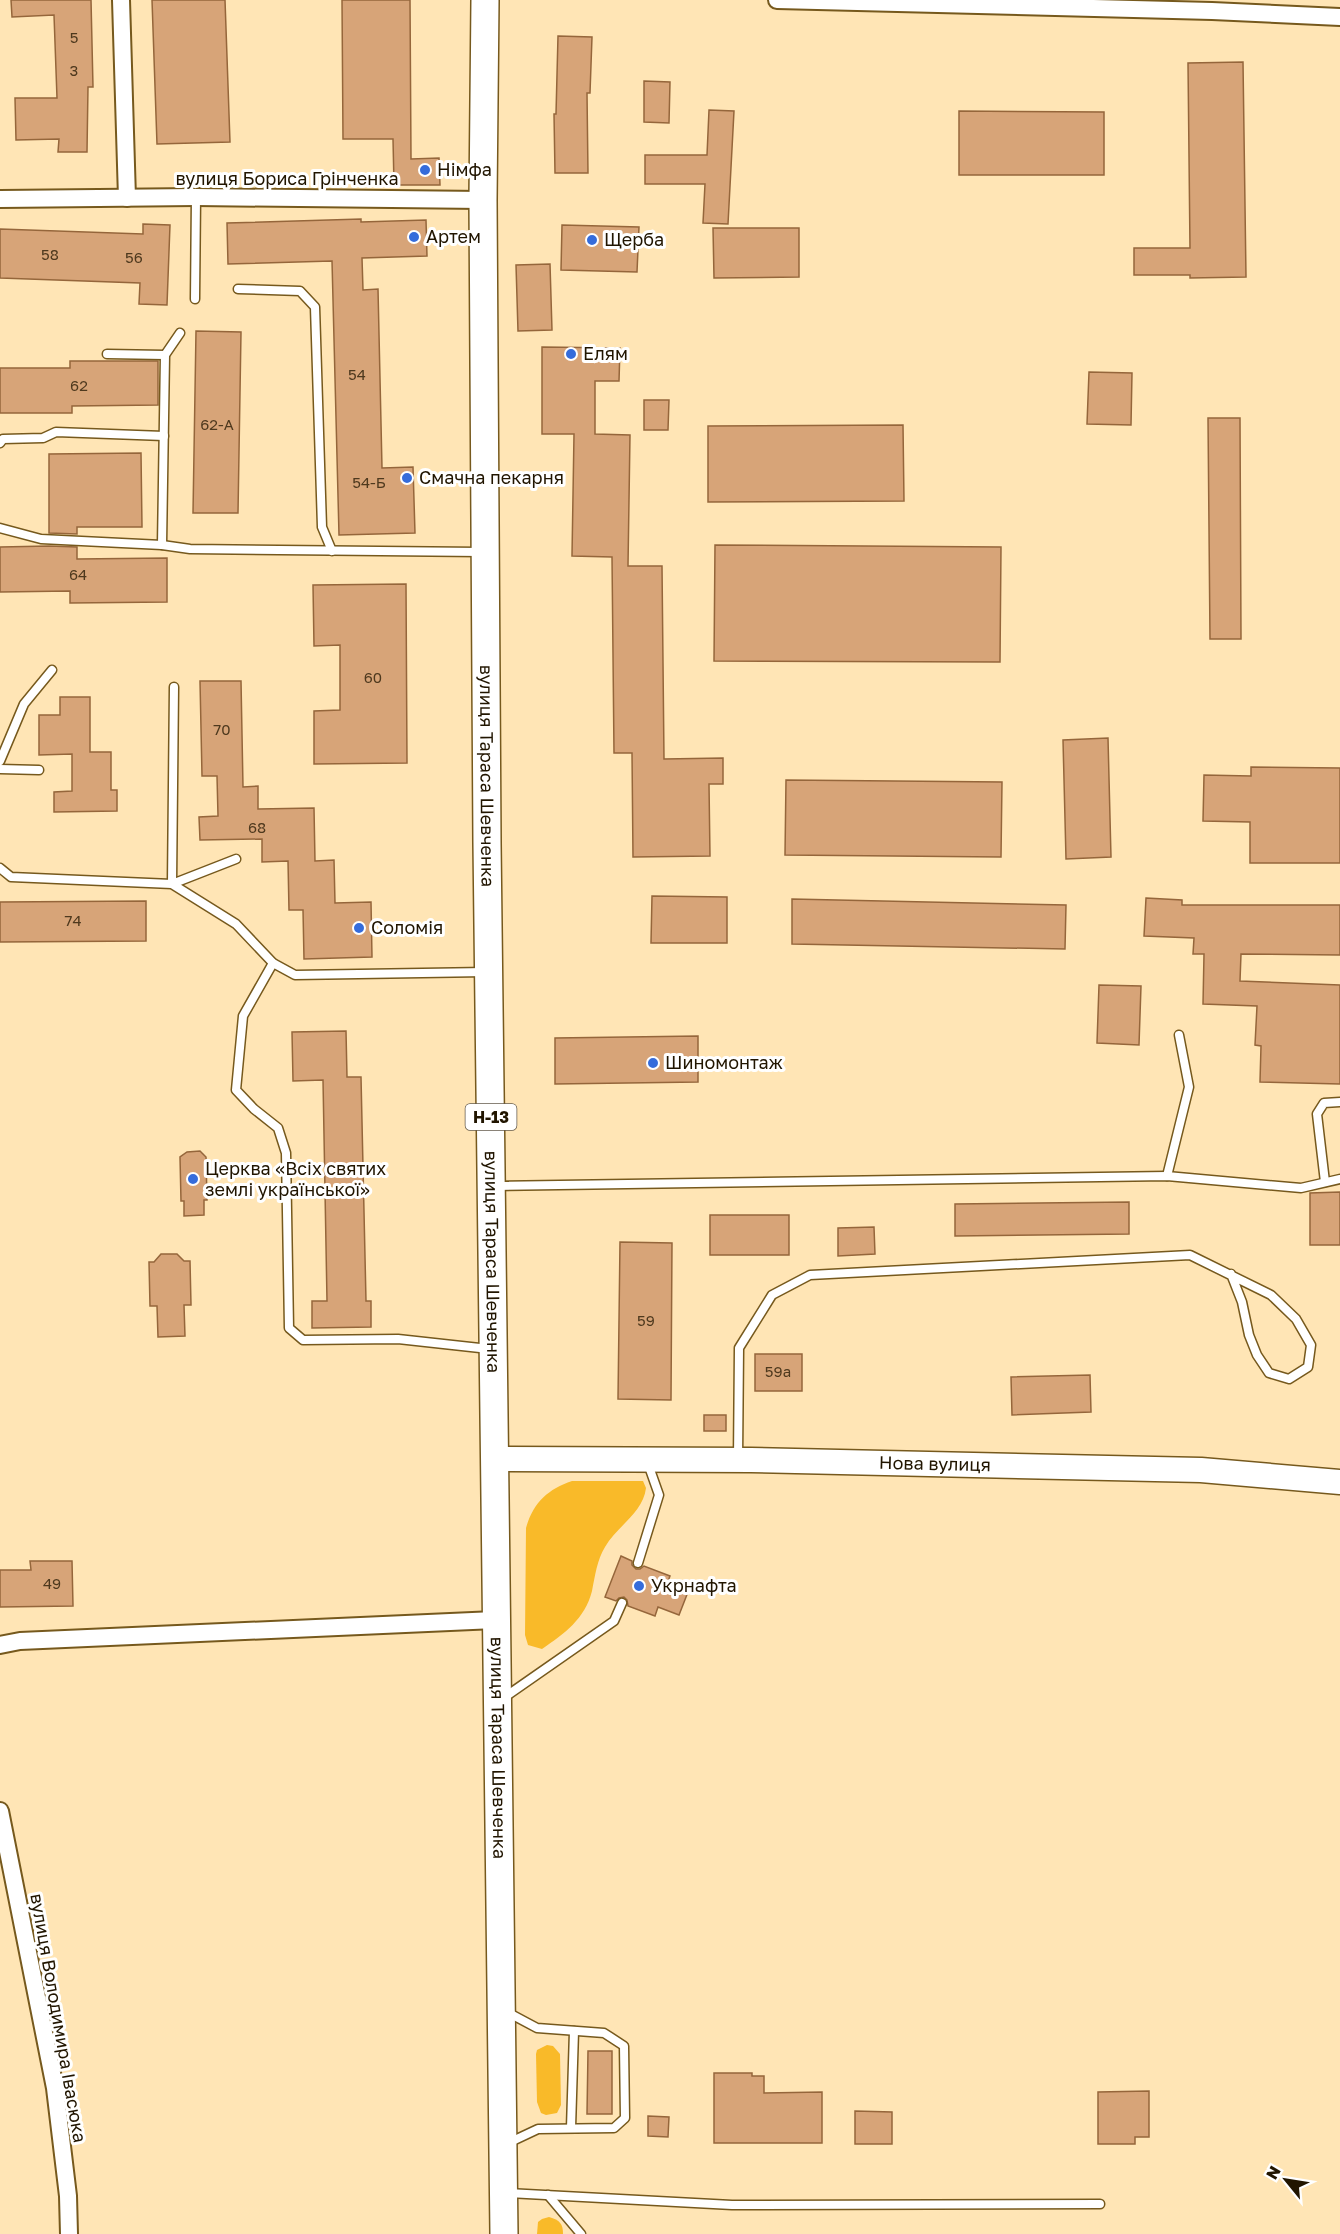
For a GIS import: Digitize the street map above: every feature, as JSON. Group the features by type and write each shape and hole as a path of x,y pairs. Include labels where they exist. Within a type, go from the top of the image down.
{"main road":[{"name":"вулиця Тараса Шевченка","path":"485,0 483,200 485,552 495,1620 504,2234"}],"street":[{"path":"121,0 127,198"},
{"path":"777,0 1212,11 1340,17"},
{"name":"вулиця Бориса Грінченка","path":"0,199 196,197 483,200"},
{"name":"Нова вулиця","path":"494,1459 738,1460 1202,1470 1340,1482"},
{"path":"0,1645 32,1641 495,1620"},
{"name":"вулиця Володимира Івасюка","path":"0,1811 55,2088 68,2196 69,2234"}],"lane":[{"path":"195,299 196,197"},
{"path":"238,289 300,291 315,307 322,527 332,551"},
{"path":"162,545 165,355 180,333"},
{"path":"107,354 165,355"},
{"path":"0,442 3,439 43,438 56,432 164,436"},
{"path":"0,528 41,539 162,545 190,549 485,552"},
{"path":"0,761 24,704 52,670"},
{"path":"172,884 174,687"},
{"path":"0,769 39,770"},
{"path":"0,868 11,877 172,884 236,859"},
{"path":"172,884 236,924 273,963 295,975 489,972"},
{"path":"273,963 243,1016 236,1090 254,1110 278,1128 286,1153 288,1328 303,1340 398,1339 493,1350"},
{"path":"1167,1176 1189,1087 1179,1035"},
{"path":"1325,1182 1317,1114 1324,1103 1340,1102"},
{"path":"492,1186 1167,1176 1301,1188 1340,1179"},
{"path":"738,1460 740,1348 772,1295 810,1275 1190,1255 1231,1274 1271,1295 1296,1319 1311,1345 1308,1367 1289,1379 1269,1373 1257,1355 1249,1335 1242,1302 1231,1274"},
{"path":"638,1563 659,1495 647,1460"},
{"path":"496,1703 614,1621 622,1603"},
{"path":"501,2009 537,2028 604,2034 624,2046 626,2118 614,2128 538,2129 503,2145"},
{"path":"571,2128 573,2031"},
{"path":"504,2193 732,2205 1100,2204"},
{"path":"548,2195 580,2234"}],"shaded area":[{"path":"572,1481 643,1481 646,1488 640,1505 610,1539 602,1552 589,1601 579,1618 542,1649 528,1645 525,1635 526,1528 537,1504 556,1488"},
{"path":"547,2045 553,2046 560,2054 561,2105 557,2113 546,2115 541,2113 537,2102 536,2054 537,2050"},
{"path":"549,2217 560,2223 563,2234 537,2234 538,2222"}],"building":[{"path":"11,0 91,0 93,87 88,87 87,152 58,152 59,139 16,140 15,98 57,98 54,15 12,17"},
{"path":"152,0 225,0 230,142 157,144"},
{"path":"342,0 410,0 411,159 439,158 440,185 394,185 393,139 343,139"},
{"path":"558,36 592,37 590,93 587,93 588,173 555,173 554,114 556,114"},
{"path":"1243,62 1246,277 1190,278 1190,275 1134,275 1134,248 1190,248 1188,63"},
{"path":"644,81 670,82 669,123 644,122"},
{"path":"709,110 734,111 728,224 703,223 705,184 645,184 645,155 707,155"},
{"path":"959,111 1104,112 1104,175 959,175"},
{"path":"361,219 361,222 426,220 427,256 362,258 363,290 378,289 382,468 413,467 415,533 339,535 332,261 228,264 227,223"},
{"path":"143,224 170,225 167,305 139,304 140,283 0,278 0,229 143,234"},
{"path":"562,225 639,227 637,272 561,270"},
{"path":"713,228 799,228 799,277 714,278"},
{"path":"550,264 552,330 518,331 516,265"},
{"path":"196,331 241,332 238,513 193,513"},
{"path":"542,347 620,348 619,381 595,381 595,434 630,435 628,566 662,566 664,759 723,758 723,784 709,784 710,856 633,857 632,753 614,753 612,557 572,556 574,434 542,434"},
{"path":"70,361 158,361 158,405 72,406 72,413 0,413 0,368 70,368"},
{"path":"1089,372 1132,373 1131,425 1087,424"},
{"path":"644,400 669,400 668,430 644,430"},
{"path":"1208,418 1240,418 1241,639 1210,639"},
{"path":"903,425 904,501 708,502 708,426"},
{"path":"141,453 142,527 77,527 77,534 49,533 49,454"},
{"path":"715,545 1001,547 1000,662 714,661"},
{"path":"0,547 77,547 77,559 167,558 167,602 70,603 70,591 0,592"},
{"path":"406,584 407,763 314,764 314,711 340,710 340,645 314,646 313,585"},
{"path":"200,681 241,681 243,787 258,786 258,809 314,808 315,861 334,860 335,903 371,902 372,957 304,959 303,910 289,910 288,861 262,862 262,839 200,840 199,817 218,816 217,776 202,776"},
{"path":"60,697 90,697 90,752 111,752 111,790 117,790 117,811 54,812 54,792 72,791 72,754 39,755 39,715 60,715"},
{"path":"1108,738 1111,857 1066,859 1063,740"},
{"path":"1251,767 1340,768 1340,863 1250,863 1250,822 1203,821 1204,775 1251,776"},
{"path":"786,780 1002,782 1001,857 785,855"},
{"path":"652,896 727,897 727,943 651,943"},
{"path":"1146,898 1182,900 1182,905 1340,905 1340,955 1241,954 1240,981 1340,985 1340,1084 1260,1082 1261,1046 1255,1045 1257,1006 1203,1004 1204,954 1193,954 1194,938 1144,936"},
{"path":"792,899 1066,905 1065,949 792,944"},
{"path":"146,901 146,941 0,942 0,902"},
{"path":"1099,985 1141,986 1139,1045 1097,1043"},
{"path":"346,1031 347,1077 361,1077 366,1301 371,1301 371,1327 312,1328 312,1301 327,1301 323,1080 293,1081 292,1032"},
{"path":"698,1036 698,1082 555,1084 555,1038"},
{"name":"Церква «Всіх святих землі української»","path":"200,1151 206,1157 207,1200 204,1200 204,1215 184,1216 184,1201 181,1201 180,1157 187,1152"},
{"path":"1340,1192 1340,1245 1310,1245 1310,1193"},
{"path":"1129,1202 1129,1234 955,1236 955,1204"},
{"path":"710,1215 789,1215 789,1255 710,1255"},
{"path":"874,1227 875,1254 838,1256 838,1228"},
{"path":"620,1242 672,1243 671,1400 618,1399"},
{"path":"161,1254 177,1254 184,1261 190,1261 191,1305 184,1305 185,1336 158,1337 157,1306 150,1306 149,1262 154,1262"},
{"path":"755,1354 802,1354 802,1391 755,1391"},
{"path":"1090,1375 1091,1412 1012,1415 1011,1377"},
{"path":"704,1415 726,1415 726,1431 704,1431"},
{"path":"621,1556 632,1561 636,1569 644,1566 670,1576 667,1584 688,1592 679,1615 658,1607 655,1616 628,1606 624,1597 616,1601 605,1597"},
{"path":"30,1561 72,1561 73,1606 0,1607 0,1570 31,1570"},
{"path":"588,2051 612,2051 612,2114 587,2114"},
{"path":"714,2073 752,2073 752,2076 764,2076 764,2093 822,2092 822,2143 714,2143"},
{"path":"1149,2091 1149,2137 1135,2137 1135,2144 1098,2144 1098,2092"},
{"path":"855,2111 892,2112 892,2144 855,2144"},
{"path":"648,2116 669,2117 668,2137 648,2136"}],"place":[{"name":"Німфа","path":"425,170"},
{"name":"Артем","path":"414,237"},
{"name":"Щерба","path":"592,240"},
{"name":"Елям","path":"571,354"},
{"name":"Смачна пекарня","path":"407,478"},
{"name":"Соломiя","path":"359,928"},
{"name":"Шиномонтаж","path":"653,1063"},
{"name":"Церква «Всіх святих землі української»","path":"193,1179"},
{"name":"Укрнафта","path":"639,1586"}]}
